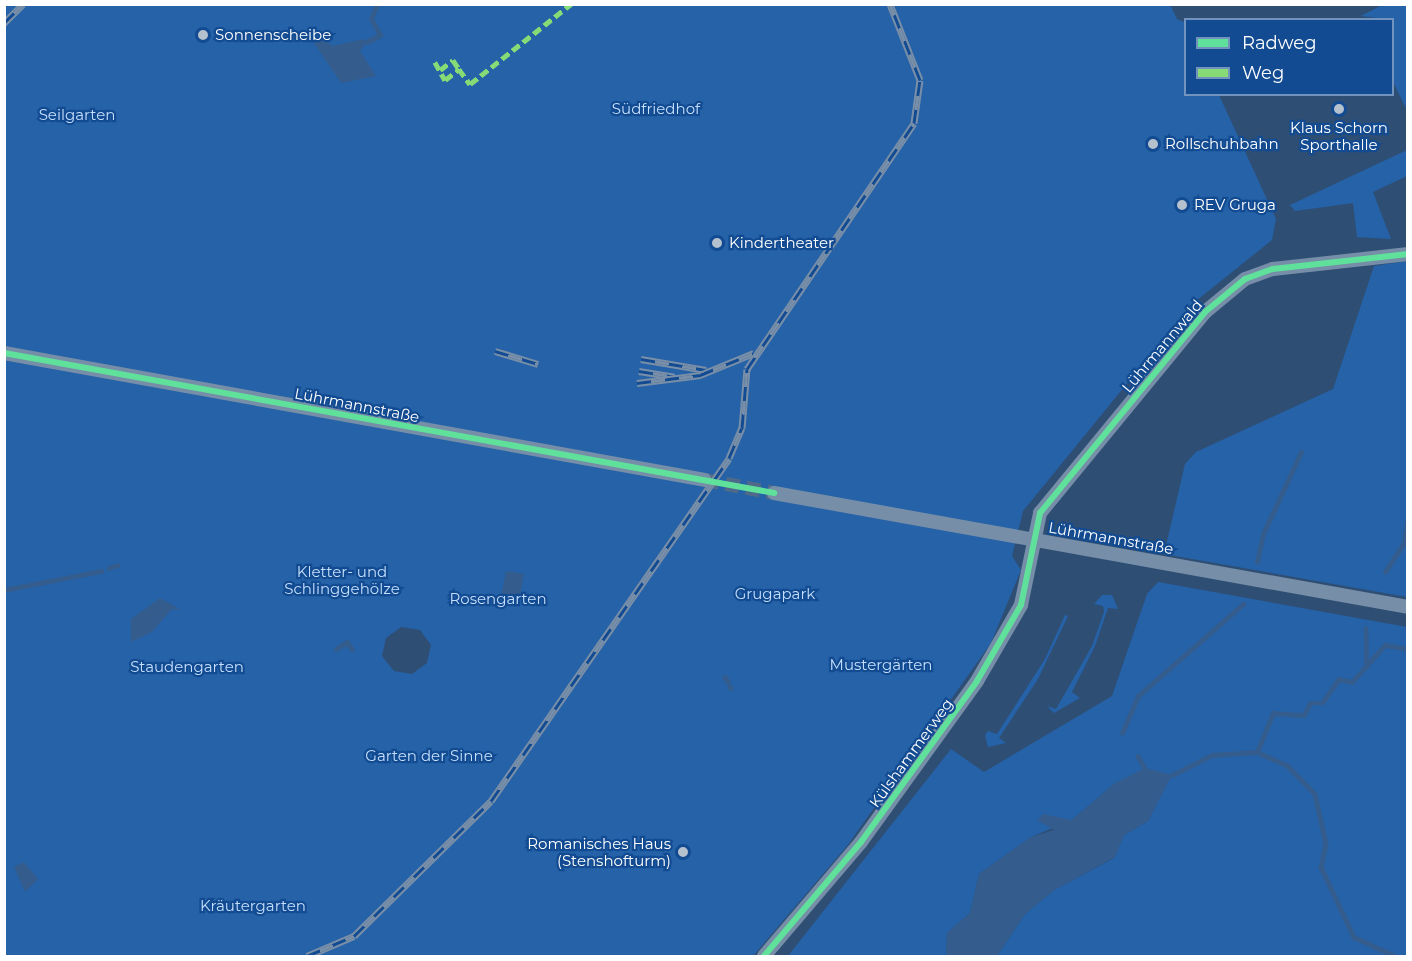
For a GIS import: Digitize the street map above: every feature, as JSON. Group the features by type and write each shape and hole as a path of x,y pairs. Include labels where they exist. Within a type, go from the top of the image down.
{"street":[{"name":"Lührmannwald","path":"1035,541 1040,513 1224,293 1273,269 1407,254"},
{"name":"Lührmannstraße","path":"4,352 705,480"},
{"name":"Lührmannstraße","path":"774,493 1407,607"},
{"name":"Külshammerweg","path":"764,957 861,842 977,681 1021,605 1035,541"}],"green space":[{"name":"Grugapark","path":"1170,4 1177,19 1184,22 1184,96 1219,96 1276,219 1272,240 1191,305 1023,511 1012,556 1021,570 991,643 847,846 753,956 5,956 5,5","holes":["401,627 420,630 431,645 427,663 412,674 394,671 382,656 386,638"]},
{"path":"1384,4 1407,5 1407,110 1394,84 1394,18 1361,16"},
{"path":"1407,150 1407,176 1373,192 1391,239 1357,237 1353,203 1295,211 1290,205"},
{"path":"1407,261 1407,597 1164,554 1185,464 1196,452 1333,389 1374,266"},
{"path":"1158,582 1407,627 1407,956 997,956 1025,914 1054,890 1114,858 1124,835 1148,821 1171,775 1115,783 1072,820 1031,837 979,874 970,913 947,933 946,956 788,956 951,749 984,772 1112,696 1147,594"},
{"path":"1102,595 1112,595 1118,609 1108,608 1095,646 1072,692 1080,698 1054,713 1047,706 1056,709 1092,646 1104,612 1103,606 1094,604"},
{"path":"1065,615 1068,616 1038,679 999,738 1006,743 988,747 985,735 988,731 997,734 1045,659"}],"shaded area":[{"path":"316,36 333,46 363,39 367,42 360,51 376,76 341,83 312,40"},
{"path":"506,571 524,574 518,606 500,603"},
{"path":"160,598 180,609 171,610 152,632 131,642 131,619"},
{"path":"1145,768 1172,775 1148,821 1124,835 1115,857 1054,890 1025,914 997,956 946,956 947,933 970,913 979,874 1031,837 1054,830 1037,820 1043,814 1072,820 1115,783"},
{"path":"24,862 38,879 25,892 14,867"}],"waterway":[{"path":"367,42 380,35 371,19 377,4"},
{"path":"1257,562 1263,534 1301,452"},
{"path":"1385,572 1404,543 1408,519"},
{"path":"109,568 118,565"},
{"path":"4,590 101,571"},
{"path":"1122,733 1138,696 1243,604"},
{"path":"1366,628 1367,667"},
{"path":"336,649 347,642 352,649"},
{"path":"1172,775 1212,755 1257,752 1273,713 1304,715 1310,703 1322,703 1339,679 1352,682 1385,645 1408,649"},
{"path":"725,677 728,682"},
{"path":"1257,752 1288,766 1315,794 1326,844 1321,867 1354,937 1395,956"},
{"path":"1138,756 1145,768"}],"tunnel":[{"path":"705,480 774,493"}],"railway":[{"path":"4,23 23,4"},
{"path":"307,956 354,936 491,801 729,458 742,428 747,369 914,123 920,80 890,4"},
{"path":"495,351 538,364"},
{"path":"637,383 700,375 754,353"},
{"path":"641,359 706,370"},
{"path":"639,371 675,377"}],"marked path":[{"path":"435,62 445,80 459,69 470,84 571,4"},
{"path":"440,70 453,60 459,69"}],"cycle path":[{"path":"764,956 861,842 977,681 1021,605 1040,513 1205,312 1245,279 1273,269 1408,254"},
{"path":"4,353 774,493"}],"place":[{"name":"Sonnenscheibe","path":"203,35"},
{"name":"Klaus Schorn Sporthalle","path":"1339,109"},
{"name":"Rollschuhbahn","path":"1153,144"},
{"name":"REV Gruga","path":"1182,205"},
{"name":"Kindertheater","path":"717,243"},
{"name":"Romanisches Haus (Stenshofturm)","path":"683,852"}],"park label":[{"name":"Südfriedhof","path":"656,109"},
{"name":"Seilgarten","path":"77,115"},
{"name":"Kletter- und Schlinggehölze","path":"342,580"},
{"name":"Rosengarten","path":"498,599"},
{"name":"Mustergärten","path":"881,665"},
{"name":"Staudengarten","path":"187,667"},
{"name":"Garten der Sinne","path":"429,756"},
{"name":"Kräutergarten","path":"253,906"}]}
